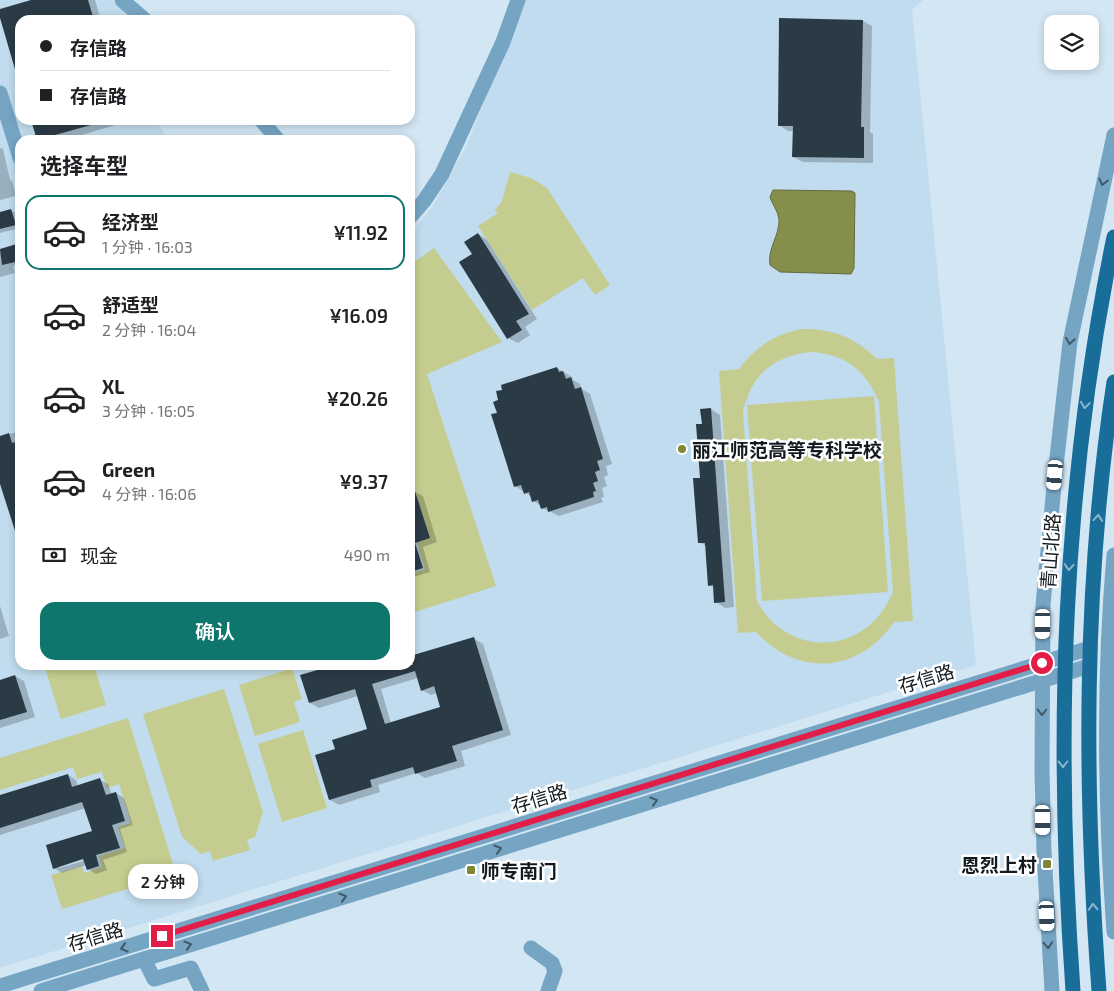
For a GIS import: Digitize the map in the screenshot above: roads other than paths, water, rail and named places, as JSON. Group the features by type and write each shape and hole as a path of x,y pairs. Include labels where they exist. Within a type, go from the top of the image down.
{"main road":[{"name":"青山北路","path":"1073,991 1064,810 1064,674 1069,567 1079,454 1091,366 1114,237"},
{"path":"1099,991 1089,809 1090,648 1098,514 1114,386"}],"street":[{"path":"122,0 139,15"},
{"path":"415,211 434,188 442,174 503,42 518,0"},
{"path":"0,93 15,142"},
{"path":"265,125 274,135"},
{"path":"1052,991 1044,852 1043,605 1070,342 1114,135"},
{"path":"1114,555 1108,770 1114,932"},
{"path":"1091,630 1112,625"},
{"name":"存信路","path":"0,986 1090,648"},
{"name":"存信路","path":"41,991 1090,666"},
{"path":"531,948 552,963 556,971 548,991"},
{"path":"144,959 154,979 191,968 202,991"}],"place":[{"name":"丽江师范高等专科学校","path":"682,449"},
{"name":"恩烈上村","path":"1047,864"},
{"name":"师专南门","path":"471,870"}]}
